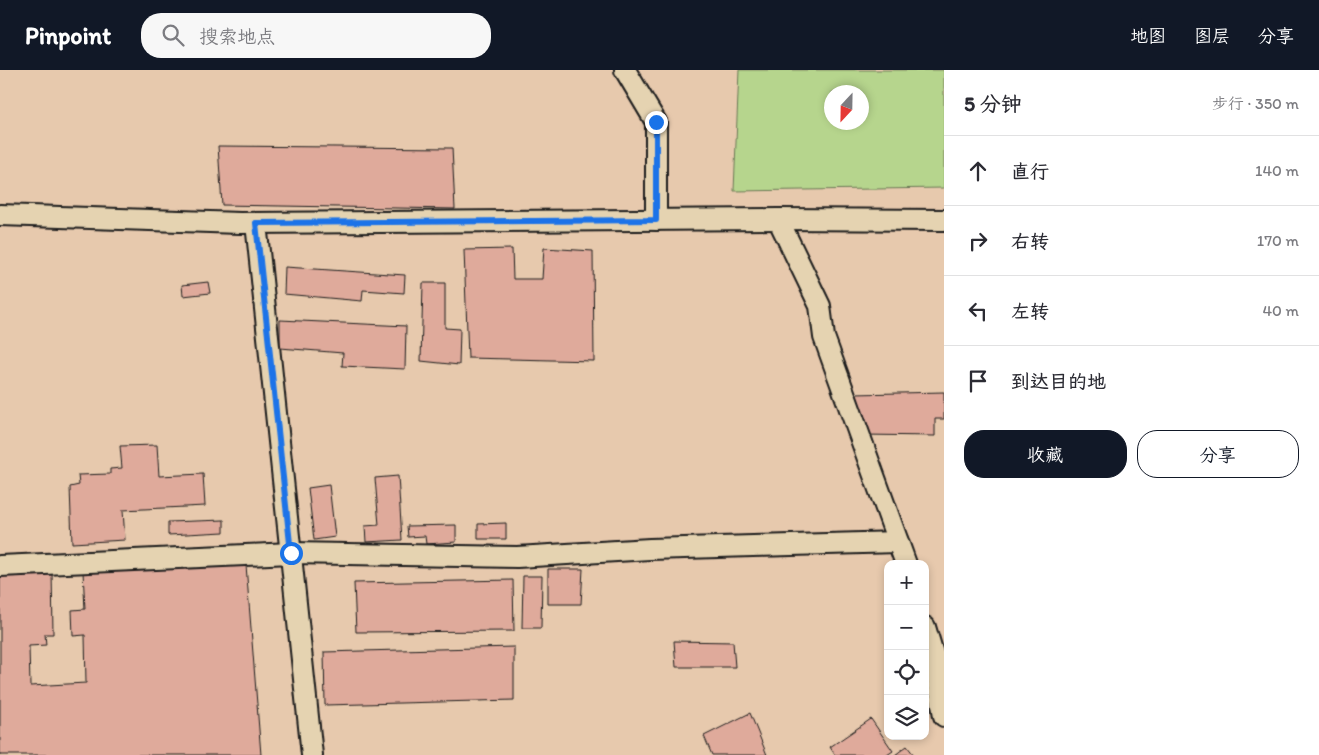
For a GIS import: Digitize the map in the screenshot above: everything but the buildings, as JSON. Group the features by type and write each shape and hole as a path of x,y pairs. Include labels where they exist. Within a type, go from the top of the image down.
{"street":[{"path":"625,70 656,122 656,220"},
{"path":"0,215 256,223 778,219 944,220"},
{"path":"778,219 820,306 824,337 905,560"},
{"path":"256,223 312,755"},
{"path":"0,566 291,553 517,558 650,549 898,542"},
{"path":"929,640 934,657 944,716"}],"green space":[{"path":"739,70 944,70 944,188 734,191"}],"route":[{"path":"291,553 256,223 656,220 656,122"}]}
